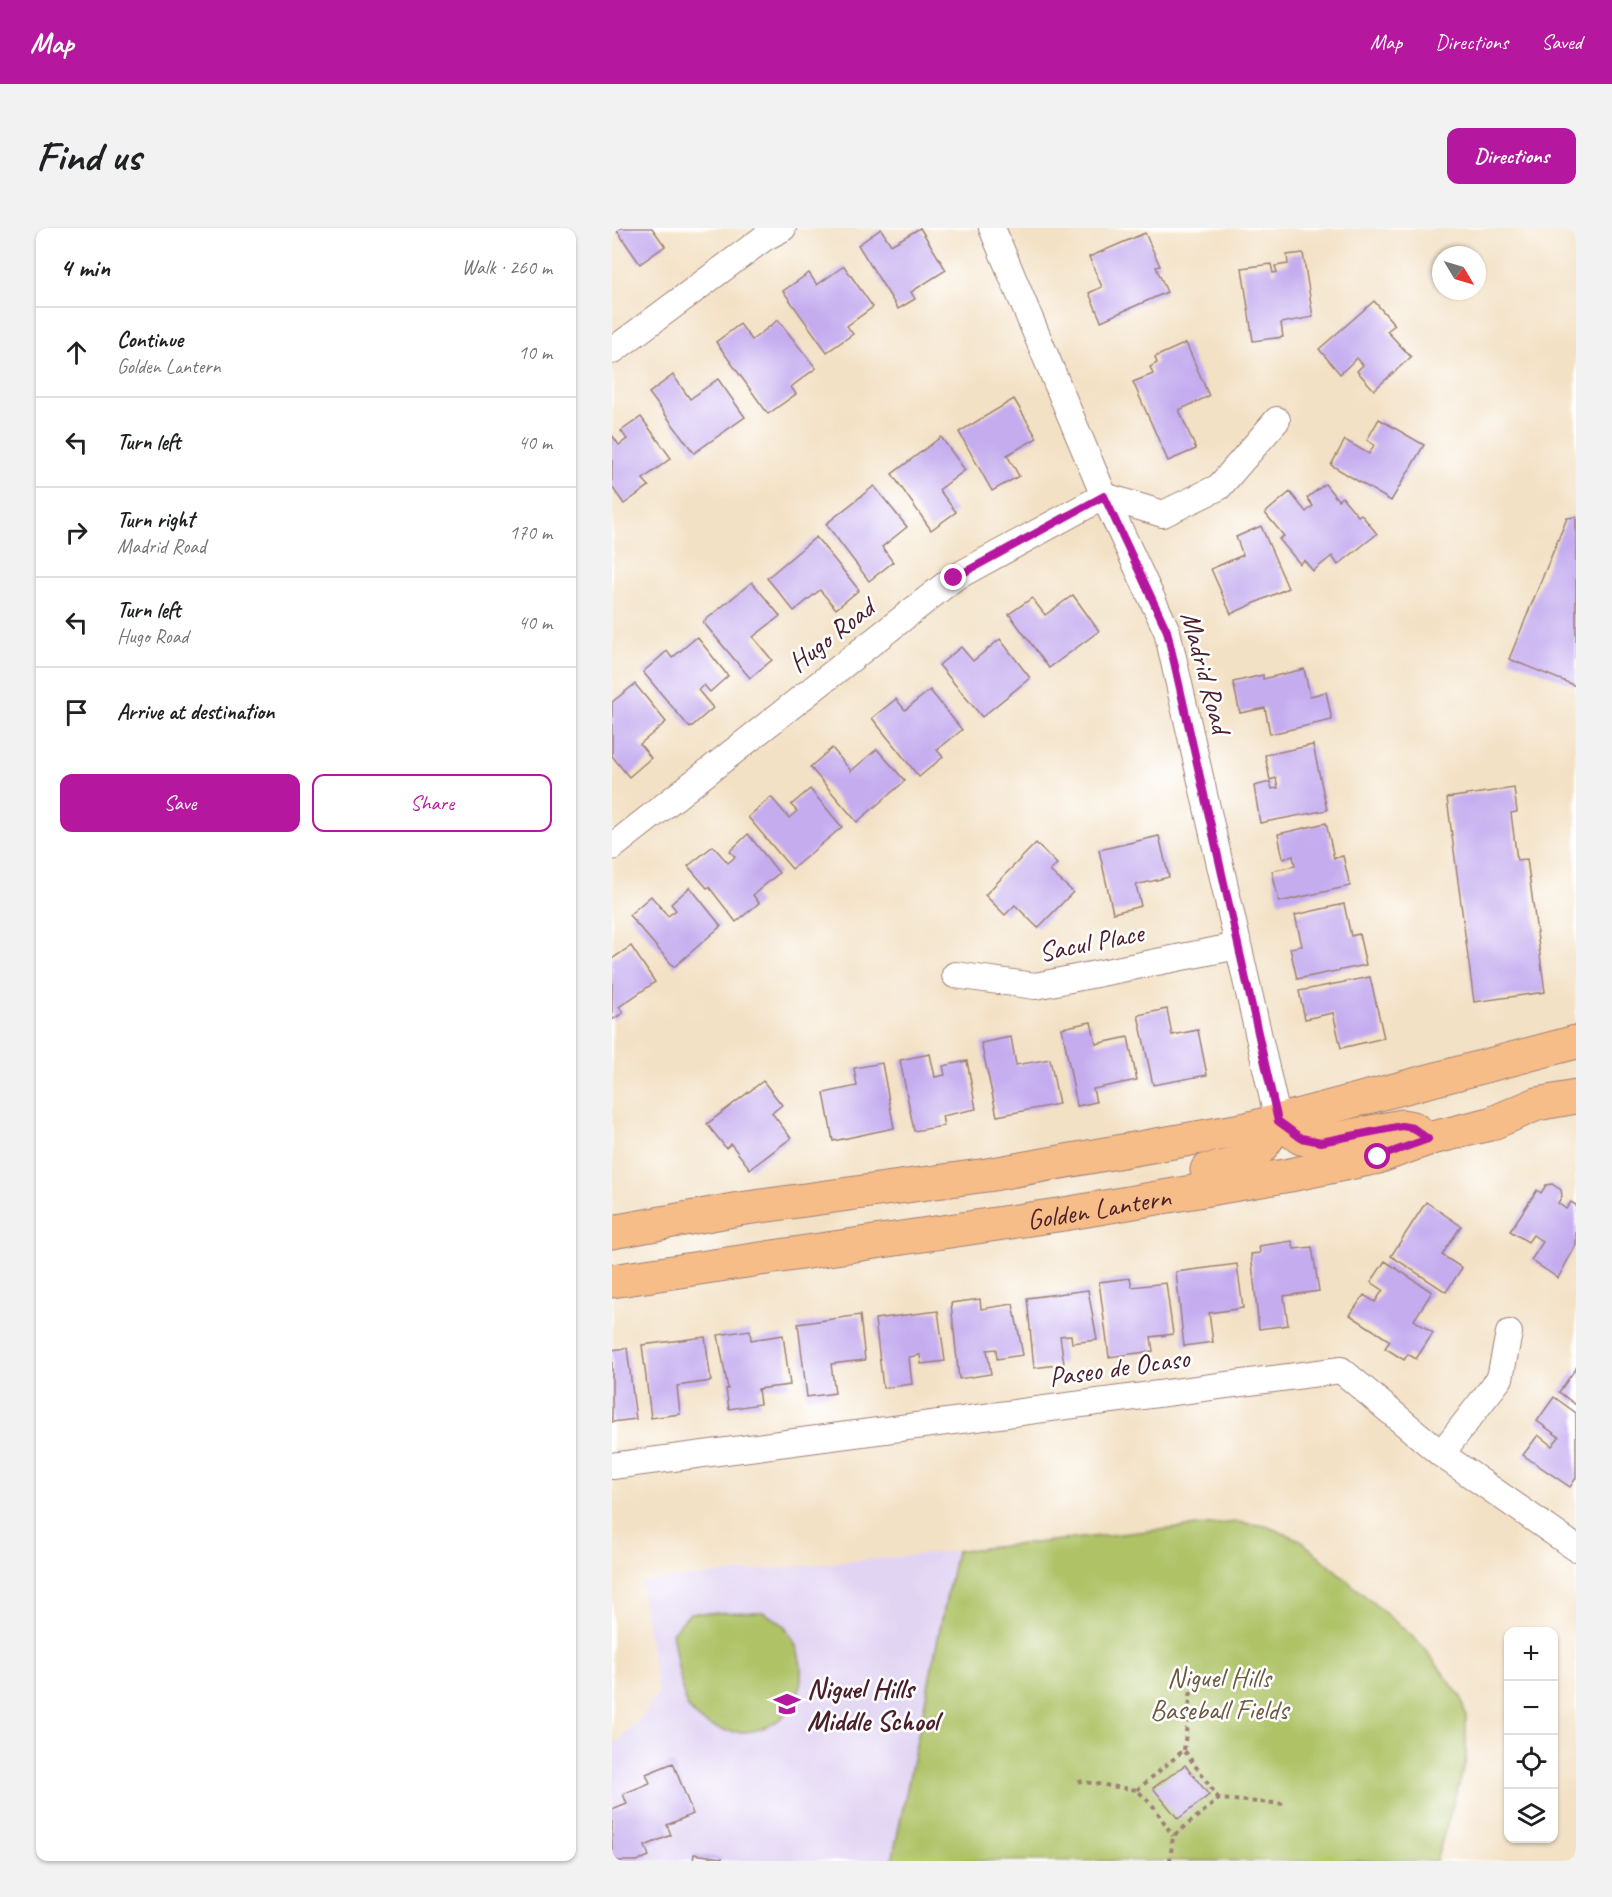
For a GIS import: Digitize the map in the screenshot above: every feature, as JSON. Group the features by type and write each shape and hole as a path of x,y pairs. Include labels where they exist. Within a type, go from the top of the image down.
{"main road":[{"name":"Golden Lantern","path":"612,1232 739,1209 987,1175 1278,1121 1576,1042"},
{"name":"Golden Lantern","path":"612,1281 1064,1214 1312,1171 1378,1157 1428,1139 1490,1124 1537,1104 1576,1097"},
{"path":"1064,1214 1069,1201 1079,1191 1137,1179 1231,1167 1246,1161 1261,1149 1278,1121 1310,1142 1321,1142 1402,1126 1413,1128 1428,1139"}],"street":[{"path":"612,351 764,238 783,228"},
{"name":"Madrid Road","path":"992,228 1104,496 1167,631 1278,1121"},
{"path":"1104,496 1163,514 1219,487 1277,420"},
{"name":"Hugo Road","path":"612,847 954,578 1104,496"},
{"name":"Sacul Place","path":"955,975 1035,986 1238,946"},
{"path":"1441,1454 1500,1378 1509,1333"},
{"name":"Paseo de Ocaso","path":"612,1466 1341,1370 1441,1454 1576,1548"}],"path":[{"path":"1191,1690 1184,1750 1218,1799"},
{"path":"1137,1790 1184,1750"},
{"path":"1078,1781 1137,1790 1154,1807 1173,1836 1170,1861"},
{"path":"1173,1836 1218,1799 1286,1804"}],"shaded area":[{"name":"Niguel Hills Middle School","path":"956,1551 892,1861 612,1861 612,1747 643,1716 658,1693 640,1582"}],"green space":[{"name":"Niguel Hills Baseball Fields","path":"1236,1522 1266,1526 1300,1540 1422,1645 1461,1697 1466,1716 1466,1761 1436,1861 892,1861 956,1551"},
{"path":"763,1612 782,1624 796,1646 801,1672 796,1698 790,1709 780,1719 758,1730 733,1732 708,1725 698,1718 686,1704 672,1633 690,1613"}],"building":[{"path":"615,228 652,228 665,246 640,264"},
{"path":"920,228 946,270 911,292 915,299 898,309 858,245 881,229 891,245"},
{"path":"1145,233 1160,266 1156,267 1167,292 1101,321 1089,293 1102,287 1089,257"},
{"path":"1303,253 1313,317 1281,323 1283,337 1253,341 1242,268 1271,264 1273,273 1277,272 1275,266 1288,264 1287,255"},
{"path":"844,266 873,307 847,326 853,334 827,352 783,291 809,273 817,285"},
{"path":"1374,301 1395,325 1387,331 1411,357 1374,390 1357,371 1363,365 1357,358 1340,374 1319,349"},
{"path":"778,320 816,368 791,387 796,394 768,414 716,342 740,324 752,340"},
{"path":"1186,343 1209,396 1179,410 1196,449 1168,461 1133,382 1153,374 1150,367 1157,363 1155,357"},
{"path":"673,375 690,399 718,379 745,417 694,453 649,393"},
{"path":"1014,399 1037,438 1007,455 1019,476 992,491 959,432"},
{"path":"641,417 671,458 643,479 649,486 624,504 612,487 612,435 619,445 627,439 621,431"},
{"path":"1379,419 1424,445 1391,501 1331,465 1345,440 1369,454 1374,445 1367,440"},
{"path":"941,437 965,470 939,490 956,512 931,530 892,474"},
{"path":"1325,484 1338,500 1342,497 1358,516 1361,514 1377,534 1338,565 1332,556 1313,571 1304,560 1300,564 1279,539 1284,536 1265,513 1290,492 1306,512 1313,506 1307,498"},
{"path":"874,486 907,527 882,547 893,562 869,581 826,524"},
{"path":"1576,517 1576,686 1509,659 1567,518"},
{"path":"1261,526 1288,588 1231,614 1211,569 1243,555 1236,537"},
{"path":"816,537 859,590 836,609 820,590 794,611 767,578"},
{"path":"752,582 780,616 753,637 772,660 750,678 703,622"},
{"path":"1073,595 1099,631 1049,668 1009,614 1032,598 1045,615"},
{"path":"697,637 728,676 710,692 704,685 698,690 713,708 690,728 643,672 667,651 672,658"},
{"path":"1000,639 1030,678 982,717 939,665 961,647 973,661"},
{"path":"1304,669 1310,696 1326,692 1332,720 1270,734 1265,708 1240,713 1233,682 1263,675 1263,679"},
{"path":"635,684 666,722 640,744 651,758 629,777 612,756 612,702"},
{"path":"930,690 962,730 937,750 943,757 919,777 872,718 896,699 905,710"},
{"path":"1313,745 1327,810 1260,823 1254,786 1270,782 1272,789 1278,788 1276,778 1270,780 1265,755"},
{"path":"832,748 851,771 877,749 905,781 857,822 810,767"},
{"path":"1514,788 1517,812 1511,813 1517,860 1527,859 1545,992 1474,1002 1447,798"},
{"path":"810,789 842,827 792,869 748,817 771,797 789,818 797,811 791,805"},
{"path":"1326,823 1334,858 1343,856 1350,886 1279,902 1272,871 1295,866 1293,856 1283,859 1278,834"},
{"path":"748,834 779,873 753,895 759,903 736,922 709,887 707,888 688,866 713,846 728,863 735,857 730,851"},
{"path":"1159,836 1169,877 1136,885 1141,906 1113,913 1099,850"},
{"path":"1036,843 1057,864 1050,871 1073,892 1038,928 1015,905 1005,915 985,895"},
{"path":"690,887 721,926 674,967 629,915 651,896 668,916 676,910 671,904"},
{"path":"1344,904 1351,936 1359,934 1366,965 1297,979 1290,948 1302,946 1295,915"},
{"path":"631,946 655,982 619,1007 623,1013 612,1020 612,959"},
{"path":"1370,977 1384,1038 1341,1048 1333,1013 1305,1019 1299,991"},
{"path":"1167,1009 1172,1035 1198,1030 1207,1075 1153,1085 1138,1015"},
{"path":"1091,1022 1096,1044 1128,1037 1137,1080 1093,1089 1096,1102 1077,1106 1062,1028"},
{"path":"1011,1037 1016,1065 1050,1059 1059,1104 997,1116 981,1043"},
{"path":"930,1054 935,1077 945,1075 943,1066 967,1061 976,1109 942,1116 944,1126 914,1131 900,1060"},
{"path":"882,1063 894,1128 833,1141 824,1093 857,1086 854,1068"},
{"path":"763,1081 782,1105 772,1113 791,1138 750,1169 731,1144 726,1148 707,1124"},
{"path":"1552,1184 1561,1190 1562,1196 1558,1203 1566,1209 1571,1202 1576,1205 1576,1245 1558,1278 1531,1260 1543,1242 1533,1235 1528,1242 1510,1231 1537,1190 1541,1193 1546,1185"},
{"path":"1426,1202 1461,1226 1442,1255 1462,1268 1446,1292 1391,1256"},
{"path":"1292,1241 1294,1249 1312,1247 1319,1291 1284,1296 1288,1325 1259,1329 1251,1254 1260,1253 1259,1246"},
{"path":"1385,1261 1432,1292 1414,1320 1433,1333 1416,1359 1408,1354 1404,1360 1385,1348 1390,1341 1350,1315 1364,1295 1375,1302 1383,1290 1371,1282"},
{"path":"1237,1264 1243,1308 1209,1313 1213,1342 1184,1346 1176,1272"},
{"path":"1130,1278 1132,1287 1166,1283 1173,1334 1151,1337 1153,1351 1109,1357 1099,1282"},
{"path":"1088,1290 1097,1340 1072,1343 1071,1335 1060,1336 1064,1364 1034,1368 1027,1298"},
{"path":"980,1299 981,1309 1013,1304 1023,1355 997,1359 996,1349 987,1350 991,1374 959,1379 951,1303"},
{"path":"938,1311 945,1361 921,1364 920,1355 909,1357 912,1384 883,1388 875,1319"},
{"path":"860,1315 865,1360 831,1364 835,1393 807,1397 798,1324"},
{"path":"750,1330 751,1340 783,1335 790,1385 758,1389 760,1404 729,1409 726,1389 728,1389 718,1335"},
{"path":"705,1337 711,1381 677,1386 680,1414 651,1418 642,1345"},
{"path":"627,1348 636,1419 612,1422 612,1350"},
{"path":"1576,1368 1576,1405 1559,1392"},
{"path":"1554,1397 1576,1413 1576,1478 1570,1487 1523,1455 1538,1435 1552,1446 1559,1437 1537,1421"},
{"path":"673,1763 693,1814 667,1825 671,1835 645,1846 649,1856 637,1861 612,1861 612,1810 627,1804 623,1794 650,1783 646,1774"},
{"path":"1185,1765 1209,1795 1178,1819 1153,1788"},
{"path":"694,1854 722,1858 722,1861 693,1861"}],"place":[{"name":"Niguel Hills Middle School","path":"787,1704"}],"route":[{"path":"954,578 1104,496 1167,631 1278,1121 1310,1142 1321,1142 1402,1126 1413,1128 1428,1139 1378,1157"}]}
